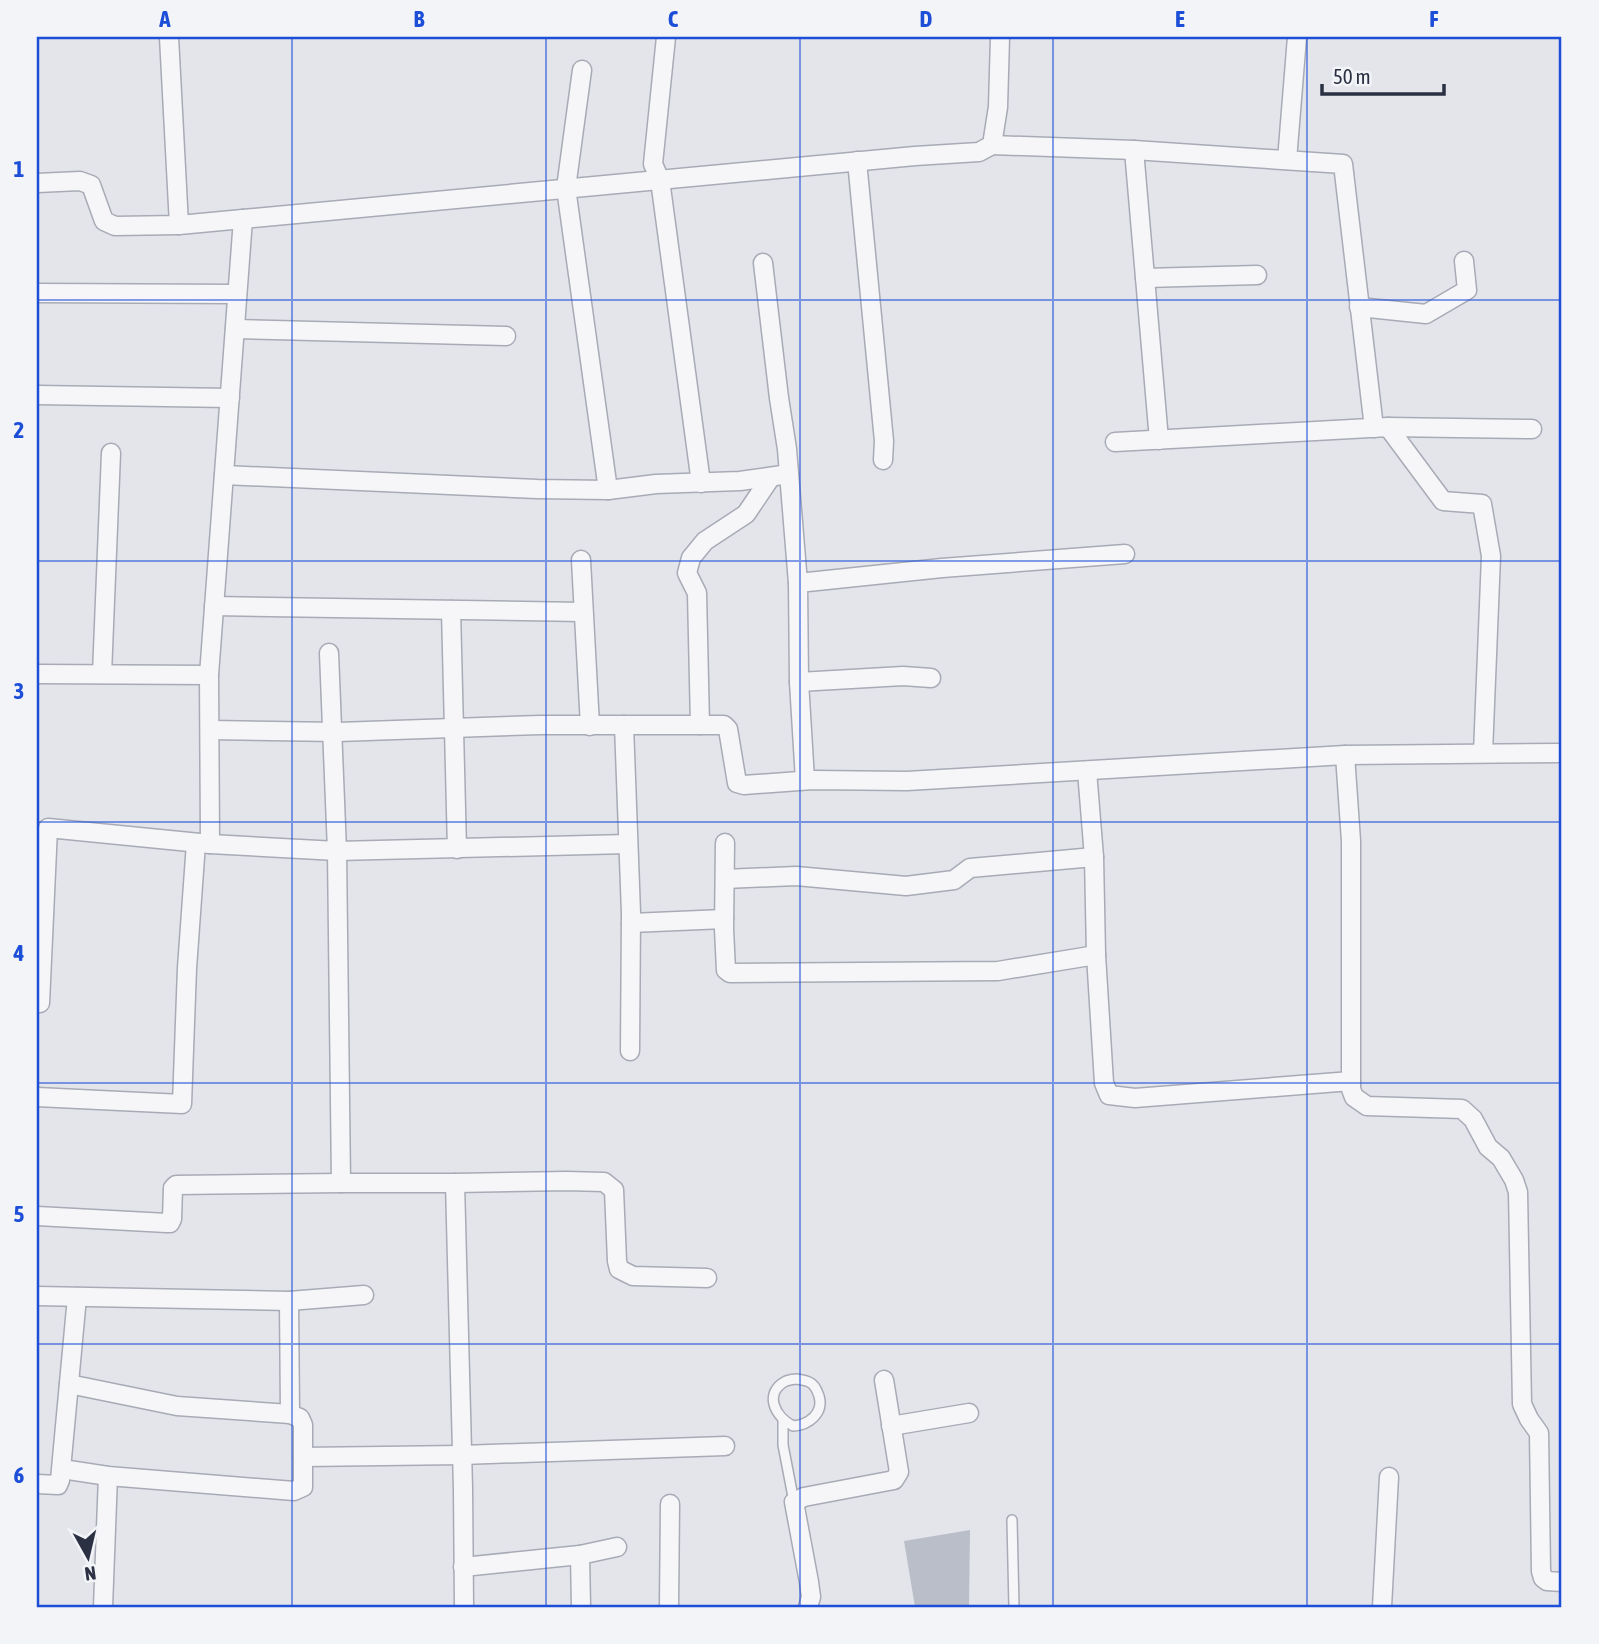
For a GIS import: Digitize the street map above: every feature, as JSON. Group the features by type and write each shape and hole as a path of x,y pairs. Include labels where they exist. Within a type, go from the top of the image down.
{"street":[{"path":"169,37 179,225"},
{"path":"666,37 653,164 660,180 701,482"},
{"path":"992,145 998,107 1000,37"},
{"path":"1287,160 1297,37"},
{"path":"582,70 566,188 608,490"},
{"path":"37,183 80,181 91,186 104,221 115,226 179,225 979,152 992,145 1134,150 1343,164 1359,307 1381,428 1443,501 1482,504 1491,556 1483,753"},
{"path":"1134,150 1159,440"},
{"path":"857,162 884,441 883,460"},
{"path":"37,1097 182,1104 187,968 203,844 211,730 209,675 243,219"},
{"path":"1359,307 1426,314 1467,290 1464,261"},
{"path":"763,263 780,476 799,583 799,682 805,780"},
{"path":"1145,278 1257,275"},
{"path":"37,293 237,294"},
{"path":"235,329 506,336"},
{"path":"37,395 230,398"},
{"path":"1115,442 1381,428 1532,429"},
{"path":"102,674 111,453"},
{"path":"224,475 608,490 780,476"},
{"path":"700,724 697,593 687,573 691,558 705,541 747,514 756,498 780,476"},
{"path":"799,583 942,568 1125,554"},
{"path":"581,560 590,726"},
{"path":"215,606 583,612"},
{"path":"451,610 457,849"},
{"path":"329,653 337,851 341,1183"},
{"path":"37,674 209,675"},
{"path":"799,682 903,676 932,678"},
{"path":"211,730 332,732 540,725 724,725 728,729 737,783 744,785 805,780 906,781 1345,755 1562,753"},
{"path":"624,725 631,923 630,1051"},
{"path":"1345,755 1351,841 1351,1089 1354,1097 1367,1107 1462,1109 1473,1119 1488,1147 1501,1158 1514,1180 1518,1192 1522,1404 1539,1433 1541,1571 1547,1581 1562,1582"},
{"path":"1087,771 1094,857 1096,955 1104,1083 1109,1095 1135,1098 1351,1081"},
{"path":"37,1003 40,1003 48,828 203,844 337,851 628,844"},
{"path":"725,843 724,919 726,970 730,973 998,971 1096,955"},
{"path":"725,879 796,876 906,886 954,880 970,868 1094,857"},
{"path":"631,923 724,919"},
{"path":"37,1216 170,1223 173,1188 176,1185 604,1182 614,1190 618,1269 633,1276 707,1278"},
{"path":"455,1184 464,1607"},
{"path":"37,1296 289,1301 364,1295"},
{"path":"37,1484 58,1485 61,1480 77,1297"},
{"path":"289,1301 290,1414"},
{"path":"808,1607 811,1597 810,1582 794,1502 804,1497 894,1480 899,1472 884,1380"},
{"path":"62,1469 108,1476 294,1491 303,1487 303,1425 300,1418 290,1414 177,1406 69,1384"},
{"path":"891,1426 969,1413"},
{"path":"303,1457 462,1455 725,1446"},
{"path":"103,1607 108,1476"},
{"path":"1382,1607 1389,1478"},
{"path":"669,1607 670,1504"},
{"path":"463,1567 580,1555 617,1547"},
{"path":"580,1555 581,1607"}],"lane":[{"path":"783,1421 797,1426 808,1422 817,1414 821,1402 817,1391 809,1382 797,1378 785,1381 777,1390 773,1402 776,1413 783,1421 783,1445 794,1502"},
{"path":"1013,1520 1014,1607"}],"building":[{"path":"970,1530 969,1607 915,1607 904,1541"}]}
